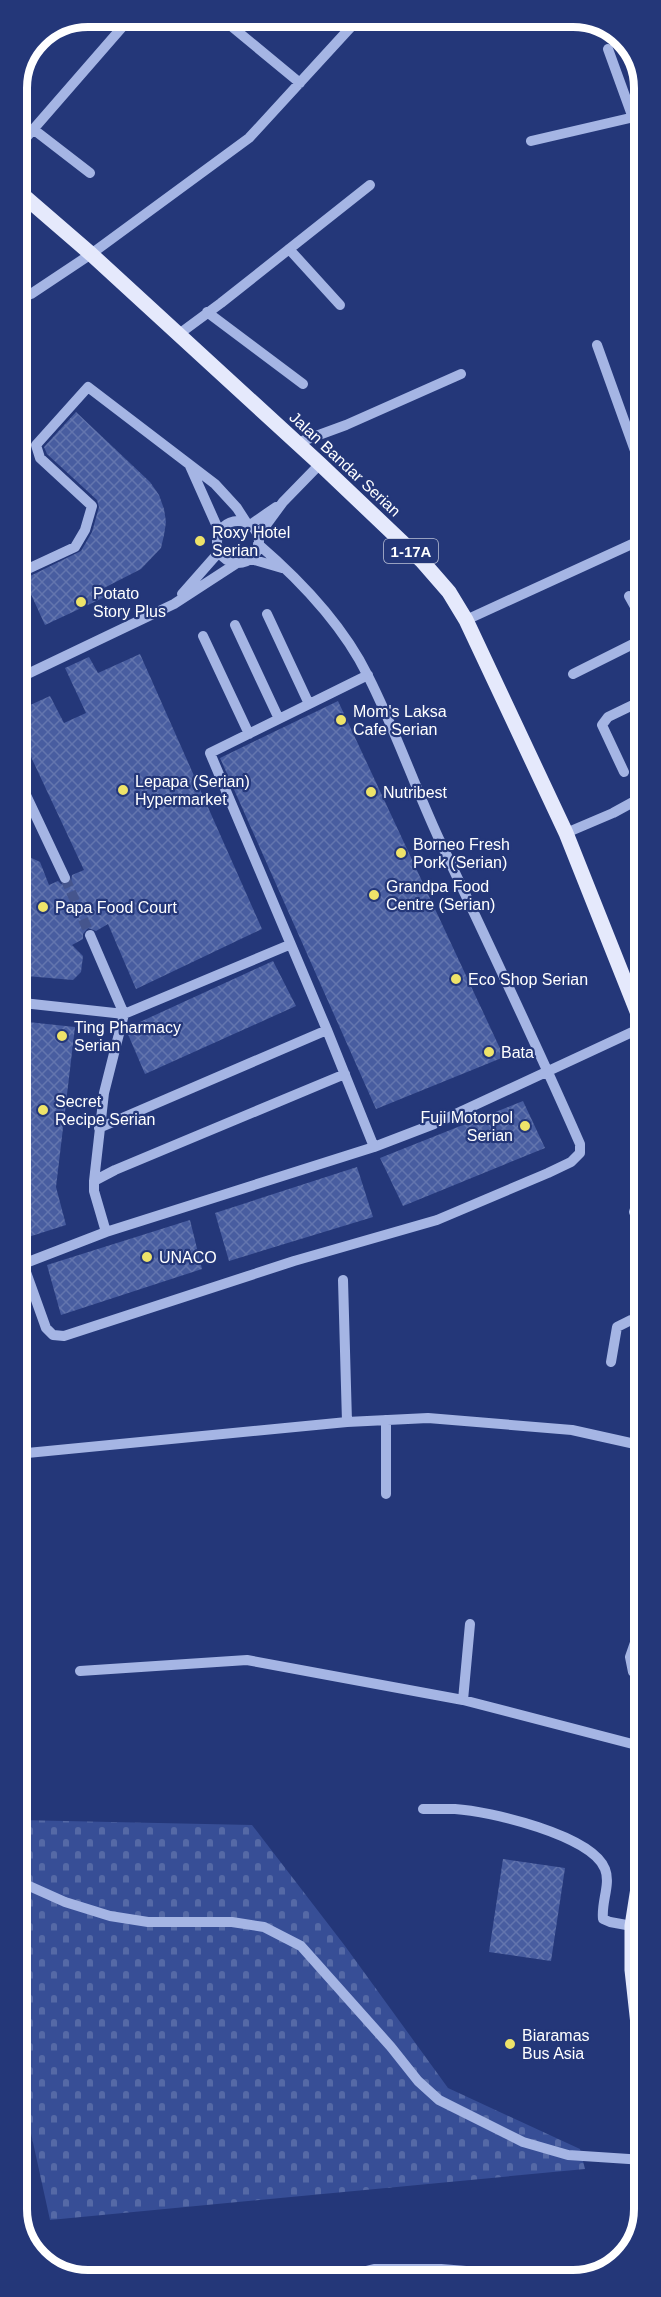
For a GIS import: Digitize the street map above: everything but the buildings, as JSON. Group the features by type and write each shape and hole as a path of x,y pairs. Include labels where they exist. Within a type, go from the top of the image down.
{"main road":[{"name":"Jalan Bandar Serian","path":"27,199 91,254 320,464 422,561 450,592 466,620 566,833 634,1005"},
{"path":"634,1916 632,1926 634,1979"}],"street":[{"path":"27,136 121,27"},
{"path":"232,27 300,83"},
{"path":"27,294 91,254 249,138 351,27"},
{"path":"608,49 634,108"},
{"path":"531,141 634,118"},
{"path":"33,129 90,173"},
{"path":"179,334 370,186"},
{"path":"289,249 340,305"},
{"path":"207,312 303,384"},
{"path":"597,345 634,448"},
{"path":"297,443 346,425 461,374"},
{"path":"27,569 75,547 85,530 92,506 40,458 36,445 88,387 215,484 237,508 258,540 288,570 334,623 368,675 422,803 549,1072 580,1144 580,1153 571,1162 437,1220 294,1262 64,1336 53,1335 46,1328 27,1275"},
{"path":"188,463 219,531"},
{"path":"27,674 174,604 237,563 251,558 258,550 258,540 283,502 320,464"},
{"path":"237,563 227,560 219,552 216,538 219,531 231,522 248,523 283,502"},
{"path":"466,620 634,543"},
{"path":"174,604 219,552"},
{"path":"251,558 288,570"},
{"path":"629,596 634,604"},
{"path":"267,614 309,704"},
{"path":"236,625 279,719"},
{"path":"203,636 249,734"},
{"path":"573,674 634,644"},
{"path":"368,675 210,753 374,1147"},
{"path":"624,772 602,725 608,717 634,704"},
{"path":"27,798 65,878"},
{"path":"566,833 634,801"},
{"path":"27,808 30,804"},
{"path":"90,935 124,1014 104,1093 94,1181 94,1191 106,1232"},
{"path":"27,1003 124,1014 289,945"},
{"path":"99,1128 327,1030"},
{"path":"27,1262 106,1232 374,1147 434,1125 634,1032"},
{"path":"94,1181 115,1170 345,1074"},
{"path":"343,1280 347,1422"},
{"path":"611,1362 617,1327 634,1320"},
{"path":"27,1453 347,1422 428,1418 572,1430 634,1444"},
{"path":"386,1420 386,1494"},
{"path":"463,1700 470,1624"},
{"path":"634,1646 630,1657 634,1672"},
{"path":"80,1671 247,1660 463,1700 634,1744"},
{"path":"423,1809 457,1809 508,1818 573,1840 593,1852 606,1871 603,1919 632,1926"},
{"path":"27,1885 65,1902 110,1916 148,1922 232,1922 264,1927 301,1946 391,2047 418,2081 439,2100 523,2142 568,2156 634,2159"},
{"path":"370,2270 454,2270"}],"green space":[{"path":"27,1820 252,1825 345,1946 448,2088 580,2149 585,2169 50,2220 27,2115"}],"tunnel":[{"path":"65,878 90,935"}],"place":[{"name":"Roxy Hotel Serian","path":"200,541"},
{"name":"Potato Story Plus","path":"81,602"},
{"name":"Mom's Laksa Cafe Serian","path":"341,720"},
{"name":"Lepapa (Serian) Hypermarket","path":"123,790"},
{"name":"Nutribest","path":"371,792"},
{"name":"Borneo Fresh Pork (Serian)","path":"401,853"},
{"name":"Grandpa Food Centre (Serian)","path":"374,895"},
{"name":"Papa Food Court","path":"43,907"},
{"name":"Eco Shop Serian","path":"456,979"},
{"name":"Ting Pharmacy Serian","path":"62,1036"},
{"name":"Bata","path":"489,1052"},
{"name":"Secret Recipe Serian","path":"43,1110"},
{"name":"Fuji Motorpol Serian","path":"525,1126"},
{"name":"UNACO","path":"147,1257"},
{"name":"Biaramas Bus Asia","path":"510,2044"}]}
